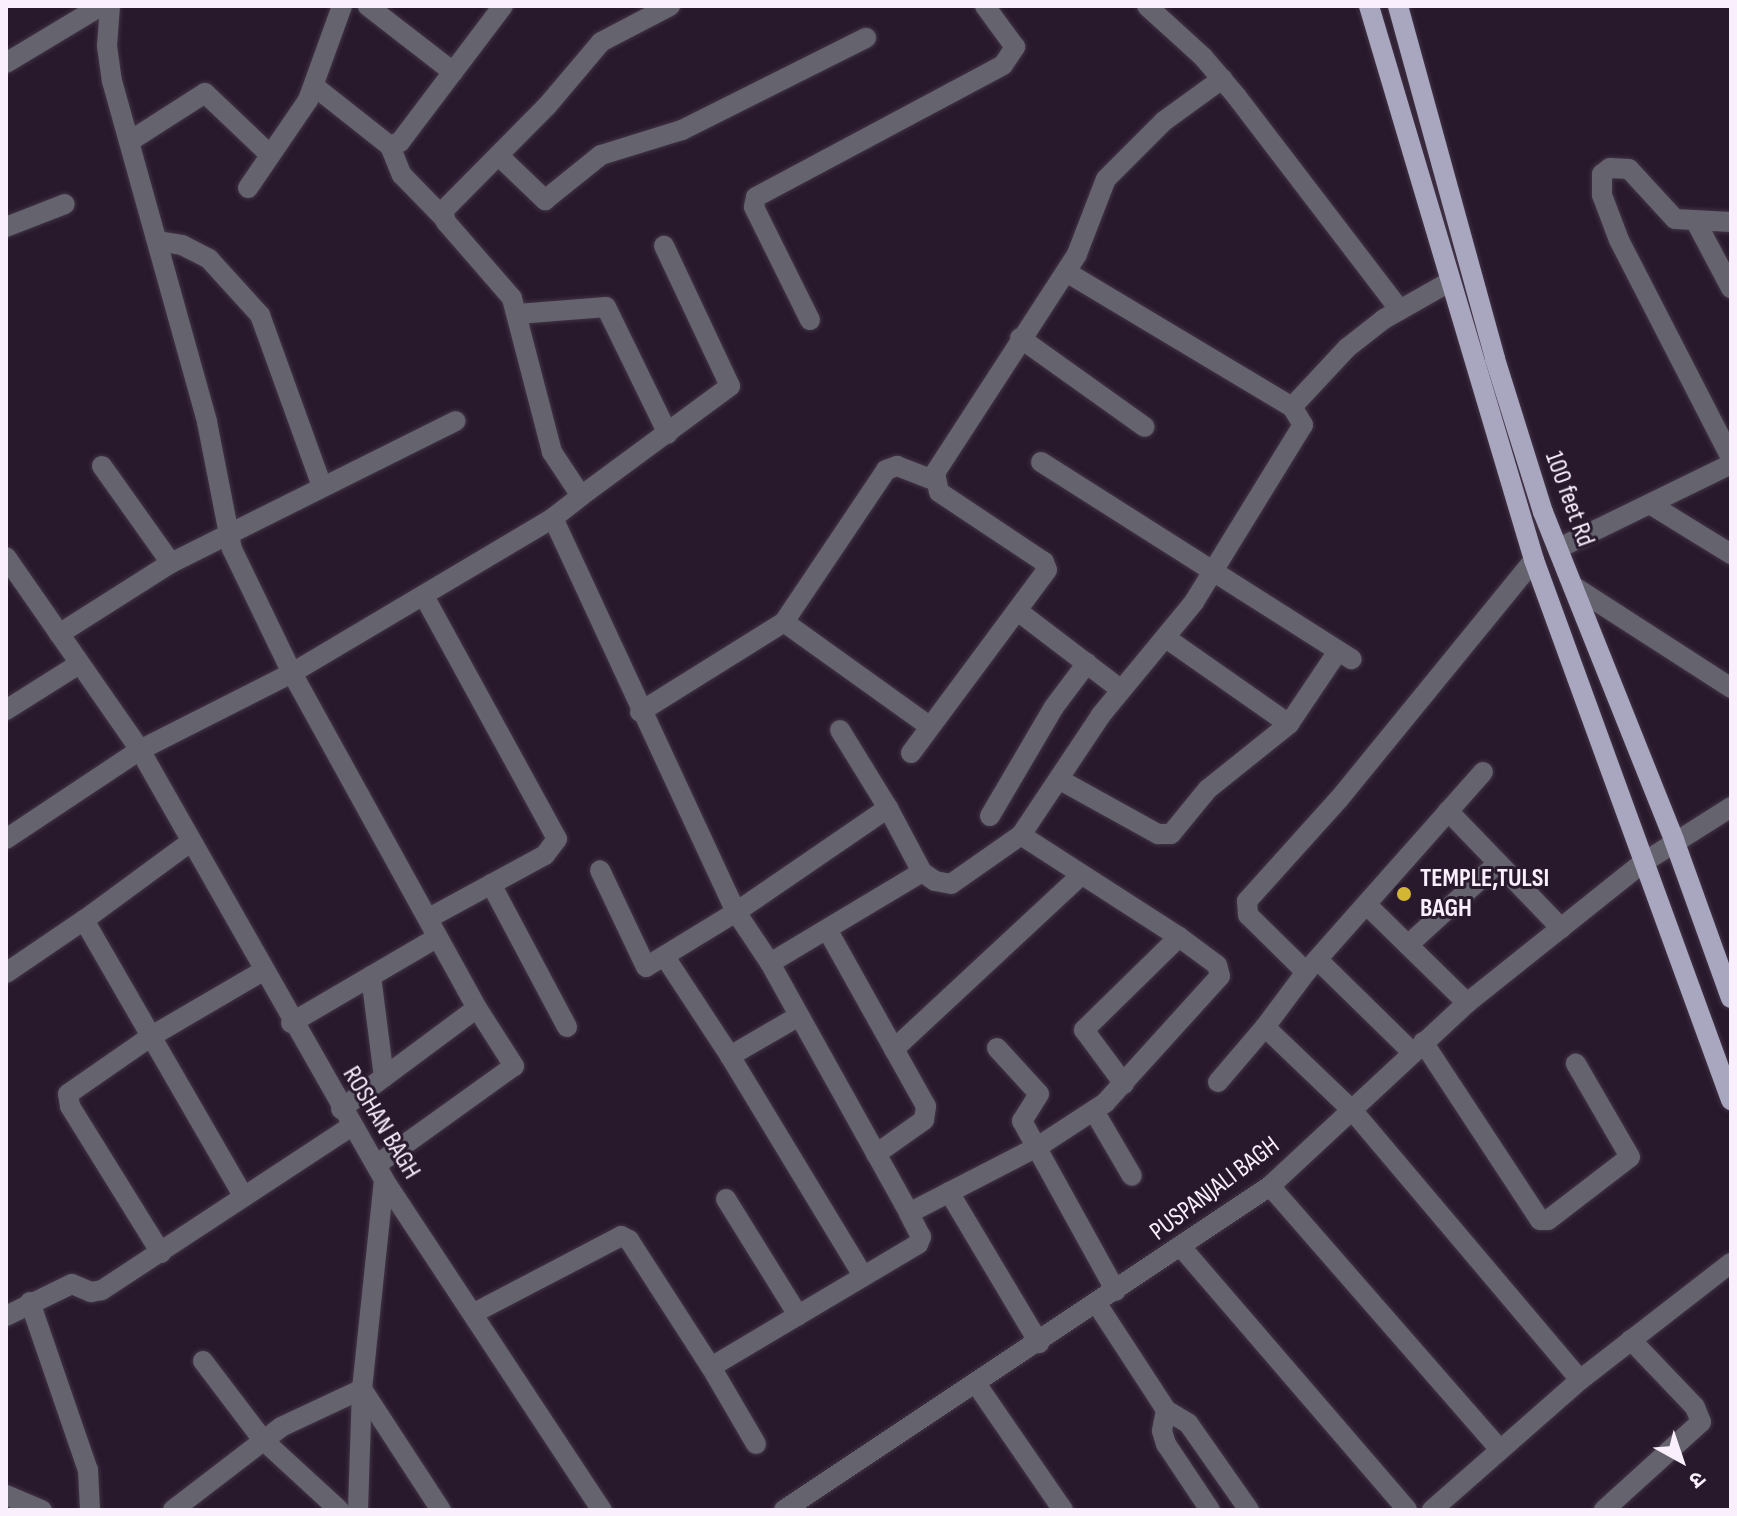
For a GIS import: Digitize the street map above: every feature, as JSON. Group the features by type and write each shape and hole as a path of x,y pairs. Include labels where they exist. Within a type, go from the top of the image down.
{"main road":[{"path":"1369,6 1534,560 1641,864 1731,1100"},
{"name":"100 feet Rd","path":"1398,6 1495,359 1573,586 1674,840 1731,998"}],"street":[{"path":"6,63 101,6"},
{"path":"110,6 108,61 207,422 228,533 292,673 513,1070 380,1173 362,1389 358,1510"},
{"path":"248,188 300,114 314,86 342,6"},
{"path":"368,6 453,72"},
{"path":"390,146 400,142 503,6"},
{"path":"444,218 445,207 499,156 601,42 670,6"},
{"path":"810,320 757,215 756,197 1003,65 1015,47 985,6"},
{"path":"1147,6 1222,79 1400,310"},
{"path":"499,156 545,200 593,159 682,130 866,38"},
{"path":"934,480 1020,338 1066,272 1106,179 1164,121 1222,79"},
{"path":"314,86 390,146 402,175 502,282 518,314 549,444 581,496"},
{"path":"130,141 205,93 270,155"},
{"path":"1731,222 1675,219 1629,169 1610,168 1602,174 1602,195 1619,240 1731,458"},
{"path":"6,227 65,204"},
{"path":"1696,222 1731,288"},
{"path":"157,241 182,245 209,259 260,315 322,486"},
{"path":"6,839 140,750 292,673 553,518 730,386 664,246"},
{"path":"840,730 888,808 922,872 951,884 1021,835 1062,781 1120,689 1166,638 1213,571 1303,425 1292,407 1066,272"},
{"path":"1292,407 1347,348 1400,310 1449,282"},
{"path":"518,314 606,307 668,434"},
{"path":"1020,338 1145,427"},
{"path":"59,634 171,563 456,421"},
{"path":"1041,462 1345,655 1289,724 1208,789 1177,830 1165,836 1062,781"},
{"path":"1559,548 1653,506 1731,464"},
{"path":"102,466 171,563"},
{"path":"640,712 784,622 886,470 897,466 934,480 939,492 1046,565 1019,612 928,725 911,753"},
{"path":"1653,506 1731,554"},
{"path":"553,518 640,712 736,912 770,963 909,1213 921,1241 711,1367"},
{"name":"ROSHAN BAGH","path":"6,557 140,750 291,1023 380,1173 602,1510"},
{"path":"1534,560 1339,799 1247,901 1248,915 1418,1047 1540,1220 1548,1220 1630,1157 1576,1064"},
{"path":"1573,586 1731,688"},
{"path":"424,596 557,834 551,851 429,918"},
{"path":"1019,612 1120,689"},
{"path":"784,622 928,725"},
{"path":"1166,638 1289,724"},
{"path":"990,816 1087,663"},
{"path":"6,710 79,664"},
{"path":"1218,1082 1312,966 1483,772"},
{"name":"PUSPANJALI BAGH","path":"784,1510 977,1385 1270,1186 1467,1003 1641,864 1674,840 1731,807"},
{"path":"600,870 642,964 648,967 736,912 888,808"},
{"path":"1448,811 1561,928"},
{"path":"909,1213 1039,1146 1094,1111 1124,1084 1220,976 1217,965 1179,937 1080,876 1021,835"},
{"path":"6,973 189,843"},
{"path":"1408,945 1498,863"},
{"path":"770,963 922,872"},
{"path":"894,1049 1080,876"},
{"path":"491,884 567,1027"},
{"path":"1367,905 1467,1003"},
{"path":"84,920 243,1195"},
{"path":"828,931 927,1114 876,1154"},
{"path":"291,1023 438,937"},
{"path":"1124,1084 1084,1030 1179,937"},
{"path":"665,957 730,1056 863,1276"},
{"path":"161,1253 67,1099 75,1086 150,1037 263,971"},
{"path":"371,976 384,1077"},
{"path":"6,1316 72,1284 91,1292 102,1290 161,1253 347,1117 384,1077 477,1008"},
{"path":"730,1056 799,1016"},
{"path":"1265,1027 1352,1110 1580,1380"},
{"path":"997,1048 1039,1094 1022,1121 1039,1146 1116,1291"},
{"path":"1094,1111 1132,1176"},
{"path":"1270,1186 1500,1450"},
{"path":"949,1192 1039,1343"},
{"path":"726,1199 798,1315"},
{"path":"474,1313 621,1236 629,1240 711,1367 756,1444"},
{"path":"1182,1248 1407,1510"},
{"path":"1432,1510 1580,1380 1731,1263"},
{"path":"30,1302 88,1470 90,1510"},
{"path":"1097,1304 1166,1410 1188,1423 1249,1510"},
{"path":"1604,1510 1701,1422 1695,1407 1631,1340"},
{"path":"203,1361 263,1440 339,1510"},
{"path":"977,1385 1063,1510"},
{"path":"173,1510 263,1440 362,1389"},
{"path":"362,1389 441,1510"},
{"path":"1166,1410 1162,1431 1166,1444 1210,1510"},
{"path":"6,1495 42,1510"}],"place":[{"name":"TEMPLE,TULSI BAGH","path":"1404,894"}]}
